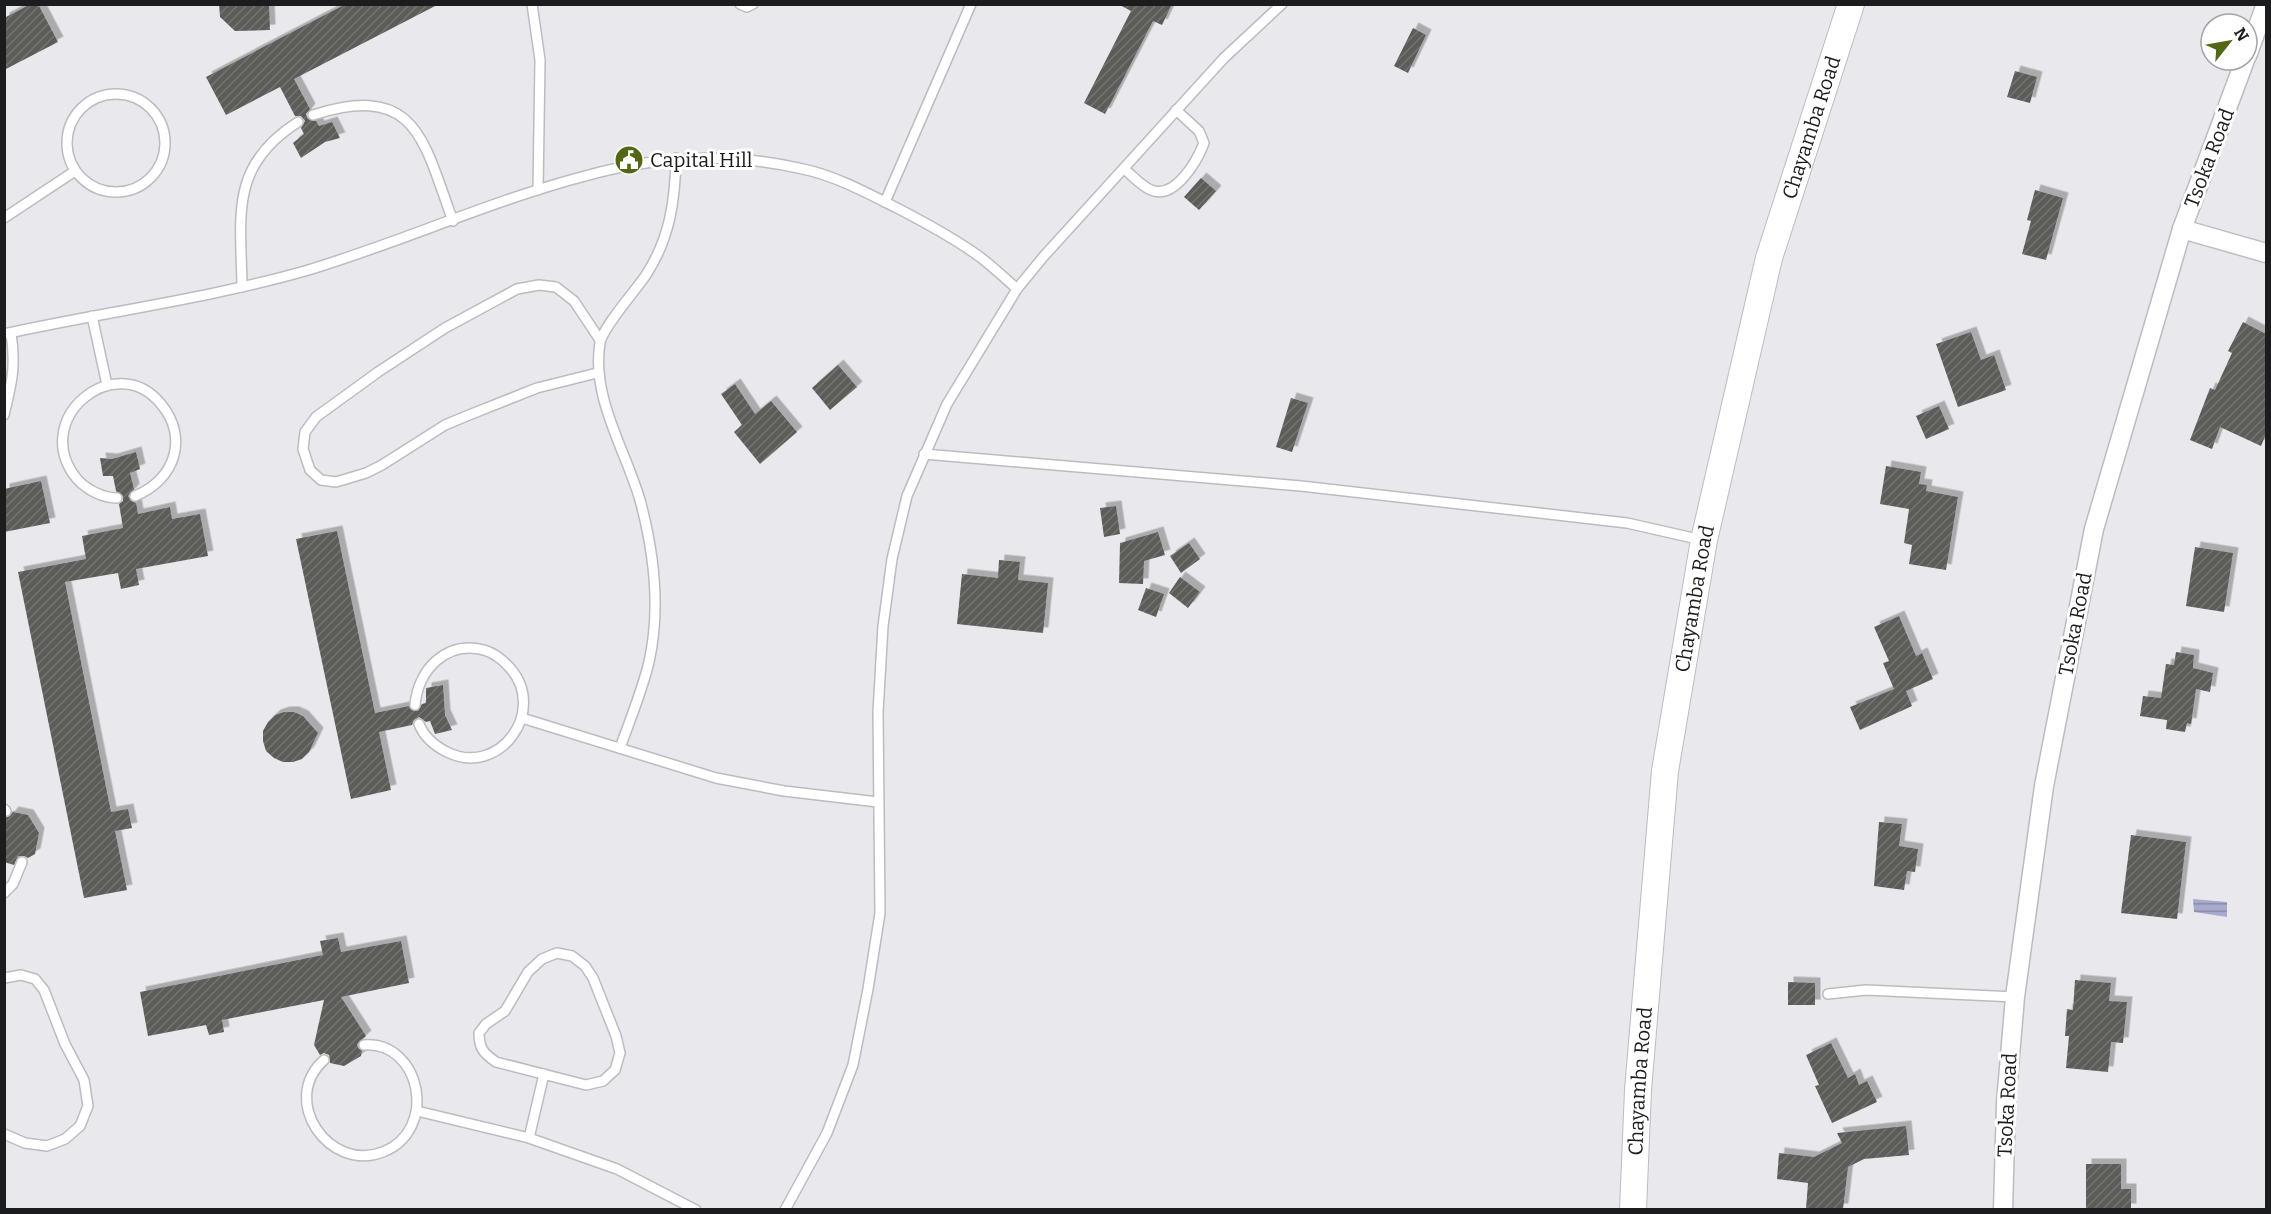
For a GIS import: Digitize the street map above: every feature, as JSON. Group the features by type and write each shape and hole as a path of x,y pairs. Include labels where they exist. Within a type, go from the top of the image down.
{"main road":[{"name":"Chayamba Road","path":"1633,1209 1638,1090 1665,771 1704,540 1769,258 1851,4"}],"street":[{"name":"Tsoka Road","path":"2259,23 2266,4"},
{"name":"Tsoka Road","path":"2003,1209 2006,1103 2015,997 2044,786 2094,529 2182,229 2241,72"},
{"path":"2182,229 2266,254"}],"lane":[{"path":"532,4 540,60 538,190"},
{"path":"741,4 747,7 753,4"},
{"path":"885,202 971,4"},
{"path":"786,1209 827,1133 854,1065 880,913 878,712 883,626 890,570 907,496 924,454 947,404 1017,289 1044,256 1224,58 1282,4"},
{"path":"125,95 138,99 157,115 163,127 165,153 154,176 144,184 120,193 107,192 84,181 75,171 68,153 68,134 75,116 88,102 100,96 125,95"},
{"path":"313,115 347,106 370,105 389,108 405,117 426,149 453,221"},
{"path":"1124,169 1151,190 1164,192 1178,183 1197,161 1204,143 1199,131 1176,110"},
{"path":"242,287 240,206 245,183 253,165 268,146 298,122"},
{"path":"620,748 649,663 656,618 652,556 639,500 597,373 600,340 646,275 659,250 671,220 676,158"},
{"path":"4,415 9,378 15,357 8,334 242,287 378,248 586,175 676,158 762,161 805,169 847,184 940,230 982,258 1017,289"},
{"path":"4,218 75,171"},
{"path":"597,373 537,388 445,425 366,473 336,482 321,480 309,470 303,449 305,432 316,417 378,372 445,328 517,289 539,285 556,286 574,301 600,340"},
{"path":"92,316 107,385"},
{"path":"117,498 96,493 81,483 70,470 64,453 63,435 67,418 77,403 91,392 107,385 125,384 142,389 157,399 168,413 175,430 176,448 171,465 161,480 148,491 135,496"},
{"path":"924,454 1301,486 1626,524 1704,540"},
{"path":"415,705 416,689 426,670 442,656 462,649 483,650 503,660 517,676 524,696 522,718 513,737 497,751 477,758 455,756 436,747 419,724"},
{"path":"522,718 716,778 784,790 878,802"},
{"path":"4,893 13,884 22,862"},
{"path":"557,953 572,956 585,966 593,978 616,1036 620,1053 615,1070 603,1081 586,1084 544,1074 496,1062 483,1053 479,1043 479,1033 486,1024 505,1011 528,972 542,959 557,953"},
{"path":"4,978 21,975 35,979 44,990 65,1044 84,1080 88,1106 80,1126 65,1139 47,1146 25,1143 4,1134"},
{"path":"1828,994 1866,990 2015,997"},
{"path":"324,1060 310,1080 307,1098 309,1116 317,1132 331,1145 347,1153 365,1156 383,1152 399,1142 411,1128 417,1111 418,1093 412,1075 402,1060 386,1049 364,1044"},
{"path":"529,1138 544,1074"},
{"path":"417,1111 529,1138 617,1169 696,1209"}],"water":[{"path":"2193,899 2227,902 2227,917 2194,912"}],"building":[{"path":"31,4 38,4 58,42 4,70 4,18"},
{"path":"219,4 269,4 270,30 235,31 220,17"},
{"path":"346,4 439,4 294,79 310,109 306,114 308,119 316,121 319,126 332,122 340,138 325,142 301,158 293,143 304,134 301,128 305,121 301,116 295,116 280,87 226,115 206,77"},
{"path":"1118,4 1172,4 1162,25 1153,21 1105,114 1084,103 1131,11"},
{"path":"1413,28 1426,35 1408,73 1394,66"},
{"path":"2015,71 2037,77 2030,103 2007,97"},
{"path":"1201,178 1216,191 1199,210 1184,197"},
{"path":"2035,190 2063,198 2046,260 2022,254 2031,221 2027,220"},
{"path":"2243,322 2266,334 2266,434 2261,446 2220,427 2212,449 2190,440 2210,388 2215,390 2232,353 2228,351"},
{"path":"1971,332 1981,360 1994,355 2006,390 1958,407 1936,344"},
{"path":"838,365 857,387 830,410 812,388"},
{"path":"735,384 755,414 771,401 797,432 760,464 734,432 742,425 721,394"},
{"path":"1291,398 1308,403 1292,452 1276,447"},
{"path":"1939,406 1949,429 1926,439 1916,416"},
{"path":"136,452 140,469 130,473 134,489 128,496 136,503 138,514 170,507 172,519 200,514 208,556 136,569 139,585 121,589 118,573 65,582 111,812 128,809 132,828 115,831 127,890 84,898 18,572 86,559 82,536 123,528 119,504 123,501 123,496 116,491 113,476 103,476 100,458 112,459"},
{"path":"1886,466 1921,472 1919,484 1927,485 1926,491 1958,497 1946,570 1909,564 1912,545 1904,543 1909,509 1880,504"},
{"path":"41,481 50,523 4,532 4,489"},
{"path":"1116,506 1120,534 1104,537 1100,508"},
{"path":"337,531 375,713 409,706 411,710 418,711 422,704 426,703 426,688 443,685 445,715 452,730 435,734 430,721 426,722 419,717 412,725 379,732 391,790 351,799 296,539"},
{"path":"1158,532 1165,555 1144,561 1143,584 1119,583 1120,543"},
{"path":"1189,543 1200,559 1181,573 1170,556"},
{"path":"2195,547 2233,553 2224,612 2186,606"},
{"path":"999,560 1020,562 1018,580 1048,583 1043,633 957,624 962,574 998,578"},
{"path":"1180,577 1200,592 1188,608 1169,593"},
{"path":"1146,588 1164,594 1156,617 1138,610"},
{"path":"1899,616 1916,656 1922,653 1933,679 1906,691 1912,706 1860,730 1850,707 1894,689 1883,663 1889,661 1874,627"},
{"path":"2176,652 2194,655 2193,668 2213,673 2210,692 2196,689 2191,724 2187,723 2185,732 2166,729 2167,720 2140,716 2143,696 2161,698 2166,664 2174,665"},
{"path":"294,712 303,716 318,733 309,752 302,759 293,762 283,762 274,758 266,751 263,741 263,731 268,722 275,715"},
{"path":"13,812 28,815 39,833 35,854 28,858 18,856 14,865 4,862 4,818"},
{"path":"1879,822 1902,824 1899,846 1918,849 1915,872 1907,871 1904,890 1874,886"},
{"path":"2131,835 2186,842 2177,919 2121,913"},
{"path":"338,938 341,952 401,941 409,983 341,997 366,1036 357,1044 362,1051 361,1056 344,1066 330,1063 329,1055 324,1053 320,1055 314,1045 324,1000 222,1020 224,1032 209,1035 206,1025 148,1036 140,992 323,955 320,941"},
{"path":"2075,980 2111,983 2109,1001 2127,1002 2123,1043 2111,1042 2108,1072 2066,1068 2069,1036 2065,1036 2067,1009 2073,1010"},
{"path":"1788,982 1815,983 1815,1005 1788,1005"},
{"path":"1831,1043 1848,1078 1855,1074 1859,1085 1867,1081 1877,1102 1832,1123 1815,1086 1819,1085 1806,1055"},
{"path":"1906,1126 1909,1155 1864,1159 1848,1167 1843,1209 1806,1209 1808,1183 1777,1179 1779,1153 1814,1157 1842,1143 1837,1133"},
{"path":"2086,1164 2121,1164 2121,1189 2131,1189 2131,1209 2086,1209"}],"place":[{"name":"Capital Hill","path":"629,160"}]}
